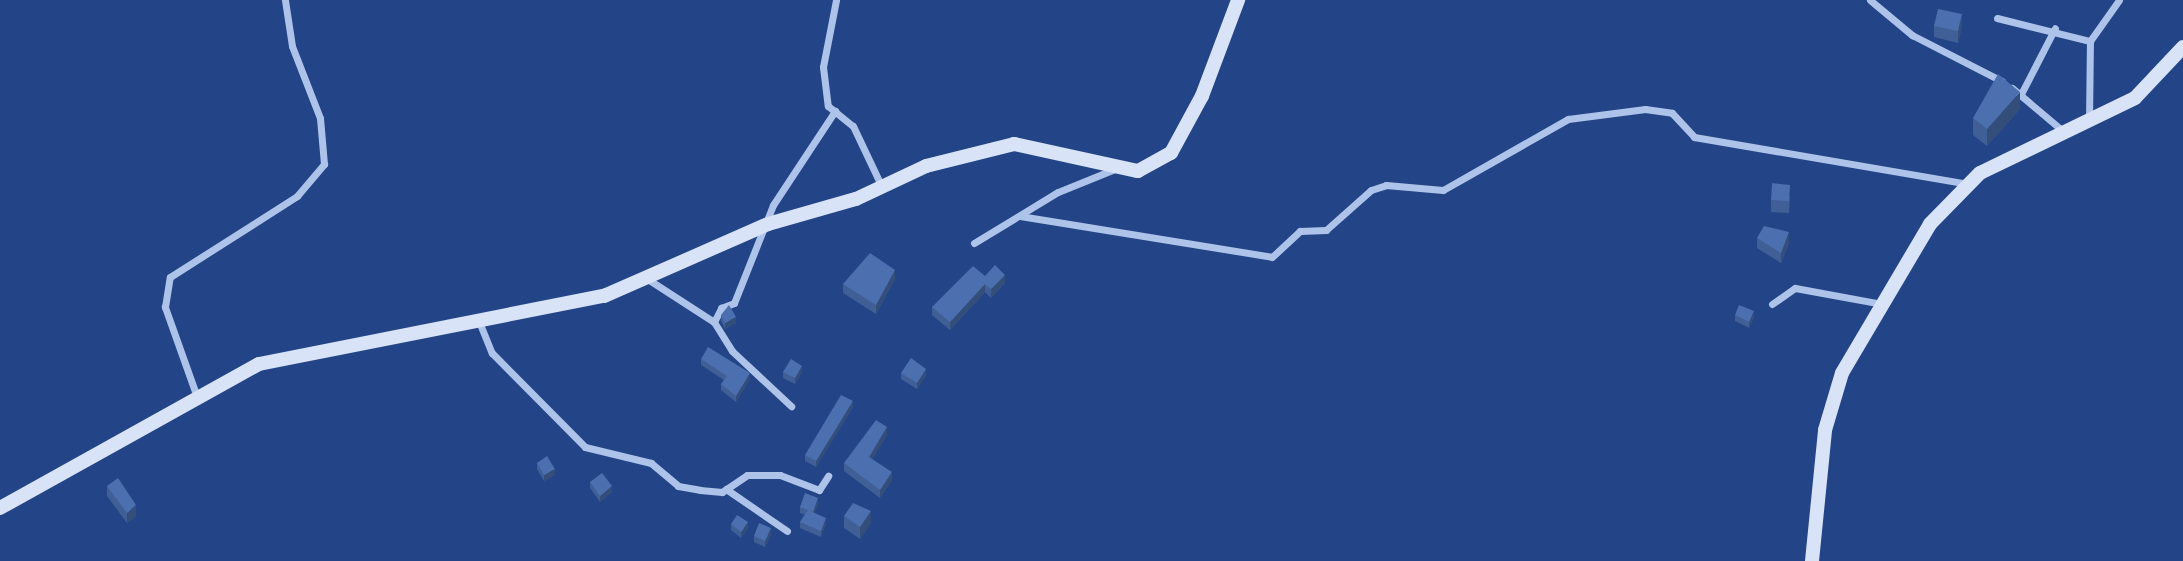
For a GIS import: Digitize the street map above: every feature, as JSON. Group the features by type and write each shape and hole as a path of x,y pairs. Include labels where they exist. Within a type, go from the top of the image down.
{"street":[{"path":"199,403 165,307 170,278 297,196 324,164 320,118 292,46 285,0"},
{"path":"836,0 823,66 835,111 853,127 882,187"},
{"path":"0,508 144,424 199,403 259,364 477,318 604,296 768,224 882,187 926,166 1014,144 1138,171 1171,153 1202,96 1238,0"},
{"path":"1870,0 1912,35 2021,94 2065,132"},
{"path":"2089,121 2090,41 2119,0"},
{"path":"1997,18 2055,28 2090,41"},
{"path":"2021,94 2055,28"},
{"path":"1812,561 1825,430 1842,373 1930,224 1969,184 2135,98 2183,47"},
{"path":"1020,216 1272,257 1300,231 1326,230 1371,190 1386,185 1443,190 1567,119 1645,108 1672,113 1694,137 1969,184"},
{"path":"714,322 721,308 734,303 779,194 835,111"},
{"path":"974,243 1020,216 1117,167"},
{"path":"645,278 714,322 732,351 791,406"},
{"path":"1772,304 1795,288 1883,304"},
{"path":"477,318 492,353 585,447 651,463 678,486 726,489 787,531"},
{"path":"726,489 747,474 780,475 819,490 828,476"}],"building":[{"path":"1938,9 1962,14 1958,31 1934,26"},
{"path":"1998,74 2020,92 1987,129 1973,118"},
{"path":"1772,183 1790,185 1789,201 1771,200"},
{"path":"1764,226 1789,232 1781,253 1757,238"},
{"path":"870,253 895,270 876,305 843,284"},
{"path":"995,265 1005,275 991,289 985,284 950,322 932,307 973,266 985,276"},
{"path":"729,305 736,317 725,323 721,315"},
{"path":"1739,305 1754,311 1749,322 1735,315"},
{"path":"708,347 750,373 736,396 721,384 727,376 701,359"},
{"path":"911,358 926,369 917,383 901,373"},
{"path":"791,359 802,366 795,378 783,372"},
{"path":"841,395 853,401 816,461 805,455"},
{"path":"876,420 887,427 869,457 892,472 880,490 844,463"},
{"path":"547,456 555,469 544,475 537,463"},
{"path":"602,473 612,486 600,496 590,482"},
{"path":"118,478 136,505 127,513 107,486"},
{"path":"805,493 818,498 813,512 800,507"},
{"path":"853,503 871,511 860,527 844,516"},
{"path":"808,510 826,518 821,531 800,522"},
{"path":"737,515 748,522 741,532 731,524"},
{"path":"759,523 771,528 765,541 754,536"}]}
